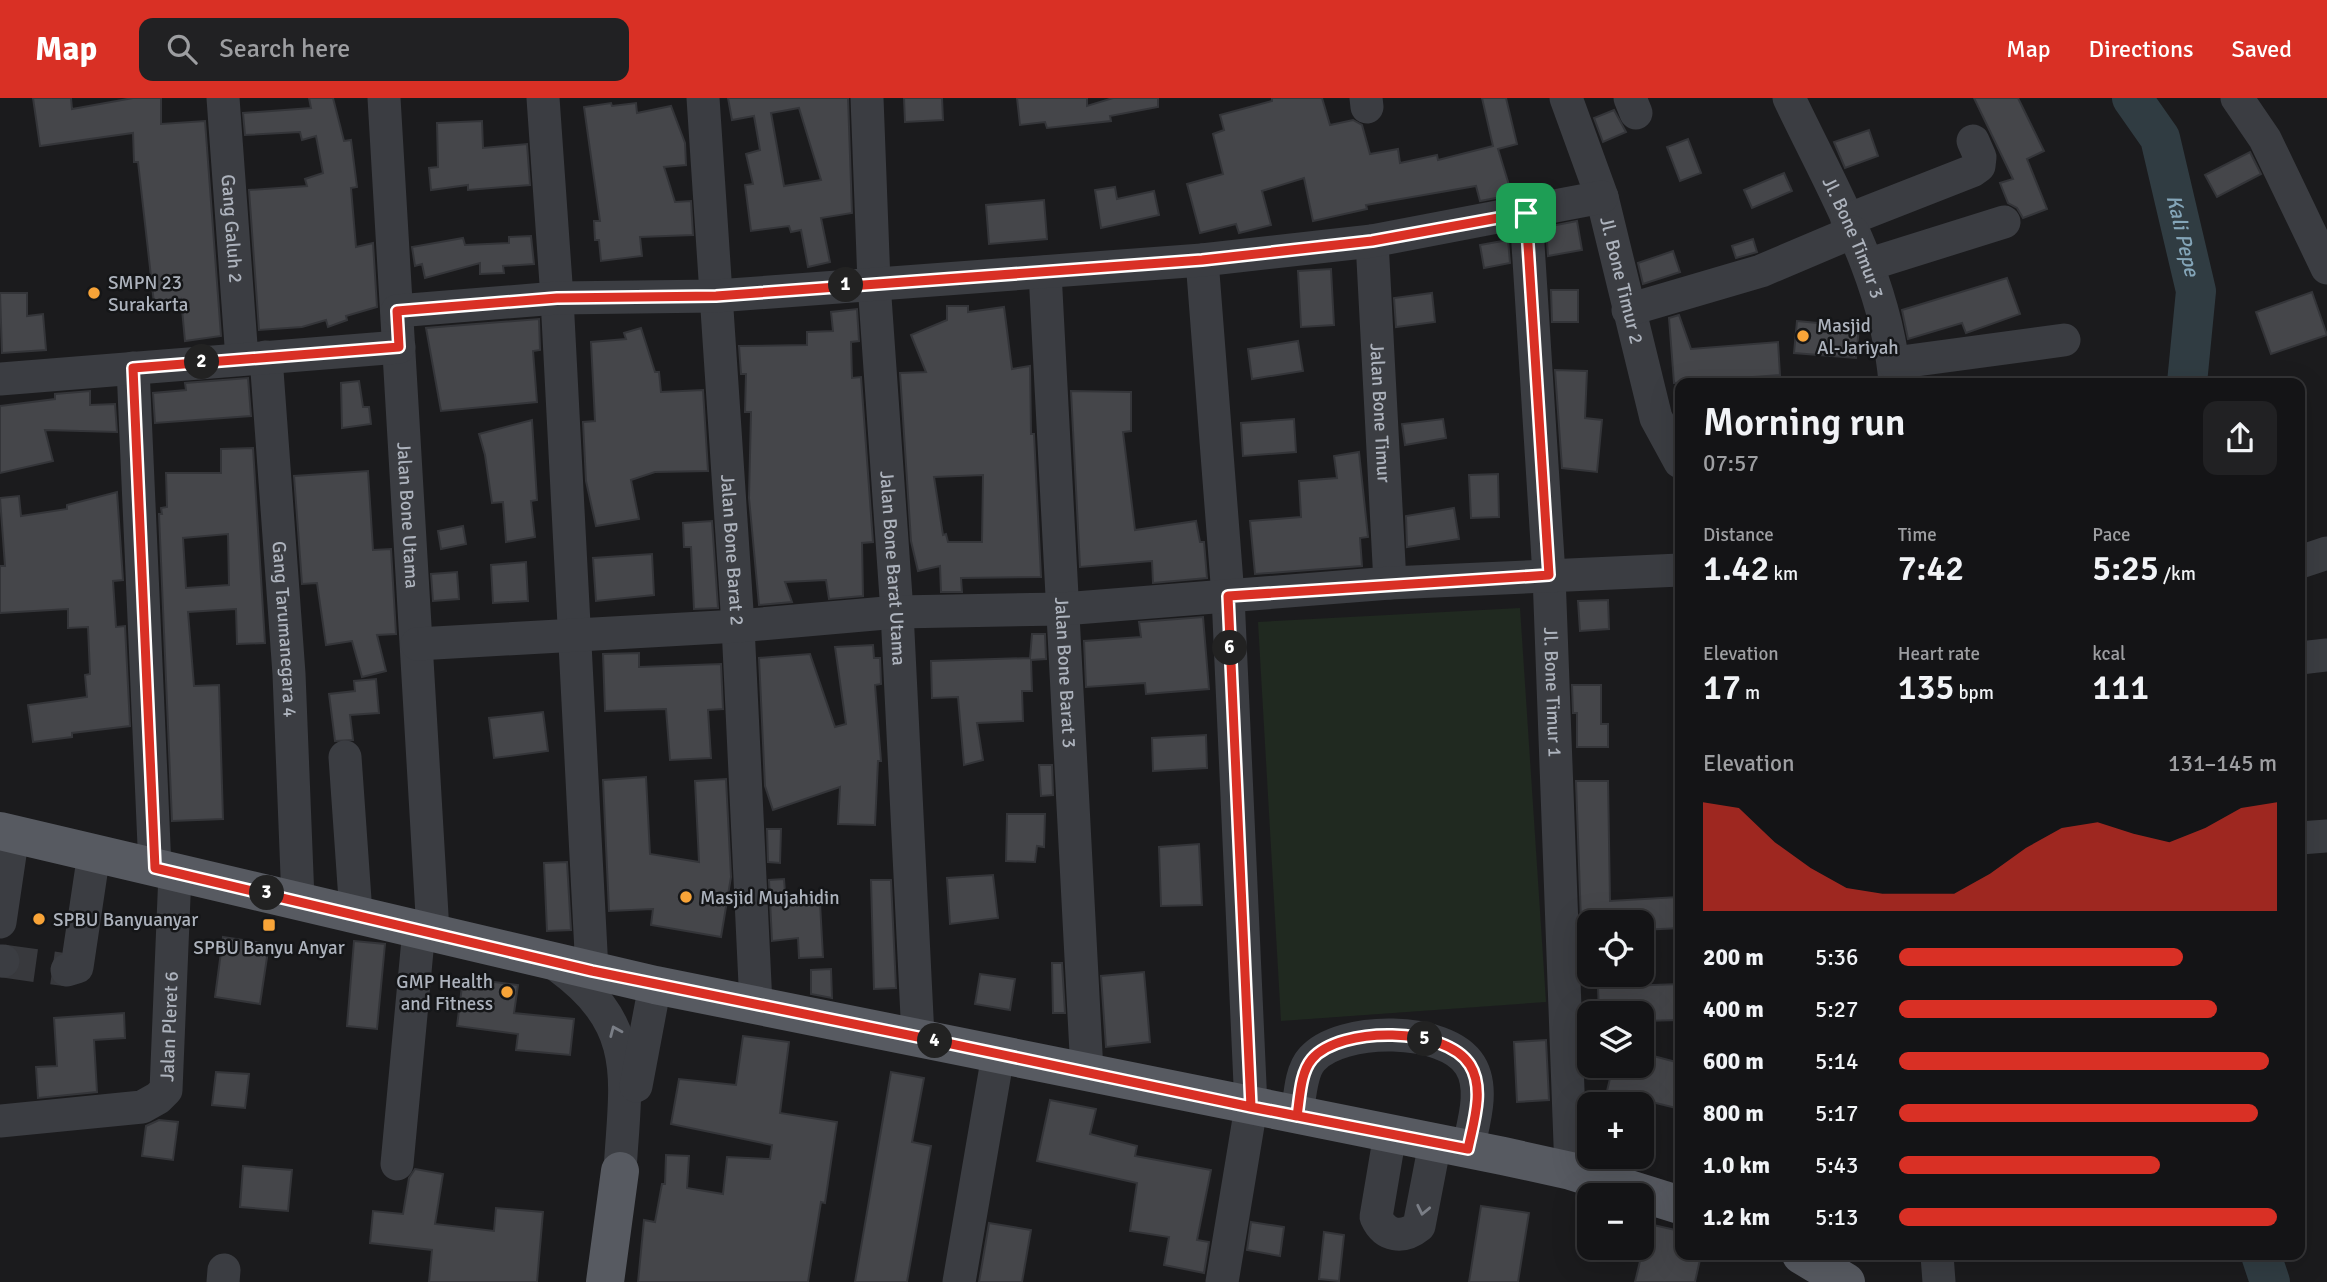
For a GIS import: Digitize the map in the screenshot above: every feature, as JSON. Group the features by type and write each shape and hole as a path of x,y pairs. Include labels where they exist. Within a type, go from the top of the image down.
{"main road":[{"path":"7,833 655,985 1571,1171 1675,1203"},
{"path":"605,1282 620,1171"},
{"path":"1809,1260 1840,1280"}],"street":[{"name":"Gang Galuh 2","path":"223,98 254,358"},
{"name":"Jalan Bone Utama","path":"384,98 416,645 426,931 397,1164"},
{"path":"543,98 557,298 592,971"},
{"name":"Jalan Bone Barat 2","path":"702,98 738,626 756,1005"},
{"name":"Jalan Bone Barat Utama","path":"867,98 874,283 897,612 918,1037"},
{"name":"Jl. Bone Timur 2","path":"1566,98 1602,197 1656,418 1675,453"},
{"name":"Jl. Bone Timur 3","path":"1788,98 1870,264 1895,373"},
{"path":"2237,98 2317,218 2327,268"},
{"path":"1628,310 1760,271 1850,226 1972,171 1979,166 1980,157 1973,141"},
{"path":"397,311 557,298 716,296 1202,260 1372,241 1602,197"},
{"name":"Jl. Bone Timur 1","path":"1526,213 1549,575 1571,1171"},
{"path":"1870,264 2004,222"},
{"name":"Jalan Bone Timur","path":"1372,241 1390,583"},
{"path":"1202,260 1228,596 1251,1107 1222,1282"},
{"name":"Jalan Bone Barat 3","path":"1045,272 1087,1072"},
{"path":"1895,373 2064,340"},
{"path":"0,379 399,347"},
{"name":"Gang Tarumanegara 4","path":"254,358 289,674 298,900"},
{"path":"133,368 165,871"},
{"path":"2305,560 2327,553"},
{"path":"416,645 738,626 897,612 1063,609 1390,583 1675,570"},
{"path":"2305,658 2327,655"},
{"path":"345,757 356,914"},
{"path":"0,922 7,833"},
{"path":"2305,838 2327,836"},
{"path":"67,971 76,967 94,853"},
{"name":"Jalan Pleret 6","path":"0,1121 142,1107 166,1090 165,871"},
{"path":"550,960 587,988 607,1013 620,1039 624,1069 620,1171"},
{"path":"620,1171 655,985"},
{"path":"1297,1116 1310,1060 1325,1047 1365,1037 1389,1035 1439,1041 1457,1051 1471,1066 1477,1085 1477,1104 1451,1146 1419,1226 1409,1235 1392,1234 1381,1228 1376,1217 1390,1134"},
{"path":"959,1282 998,1055"},
{"path":"1937,1260 1939,1282"}],"shaded area":[{"path":"1520,608 1546,1002 1281,1021 1258,622"}],"building":[{"path":"33,98 71,98 72,109 133,98 161,98 161,124 205,121 221,336 185,341 181,299 154,303 138,162 134,162 133,133 40,146"},
{"path":"309,98 333,98 344,141 351,140 357,187 351,188 356,247 373,243 377,307 346,316 347,320 328,327 326,320 302,327 259,330 249,190 307,186 305,179 323,173 316,136 302,140 300,132 245,135 243,113 311,108"},
{"path":"728,98 848,98 852,213 821,218 830,262 808,267 801,230 791,232 789,226 751,231 745,185 753,184 746,154 760,150 754,116 732,120","holes":["799,108 821,180 784,186 771,113"]},
{"path":"904,98 942,98 943,120 905,122"},
{"path":"1017,98 1087,98 1087,106 1113,98 1158,98 1158,107 1110,116 1111,121 1047,128 1045,122 1020,125"},
{"path":"1272,98 1322,98 1330,125 1353,120 1362,125 1370,154 1398,149 1400,163 1437,155 1438,160 1493,146 1482,98 1506,98 1517,144 1498,149 1512,195 1480,201 1476,186 1366,205 1367,209 1313,221 1304,178 1262,191 1271,225 1239,233 1236,224 1200,233 1187,184 1223,174 1213,134 1224,130 1220,115 1272,101"},
{"path":"1974,98 2018,98 2044,151 2027,159 2047,209 2023,218 2017,208 2008,203 2000,183 2013,179"},
{"path":"611,103 612,106 636,103 637,113 671,106 685,143 686,165 664,167 675,202 691,201 693,235 640,237 642,256 601,261 599,240 595,240 594,221 600,221 584,107"},
{"path":"1614,110 1626,132 1603,142 1594,118"},
{"path":"482,121 483,148 527,144 530,185 468,190 468,185 431,190 429,168 438,167 437,123"},
{"path":"1869,130 1878,156 1845,168 1834,142"},
{"path":"1688,139 1701,173 1680,181 1667,147"},
{"path":"2250,152 2261,174 2217,197 2205,175"},
{"path":"1784,173 1792,191 1752,208 1744,190"},
{"path":"1115,187 1117,199 1154,191 1159,215 1101,228 1095,190"},
{"path":"1044,200 1047,239 989,244 986,205"},
{"path":"1577,221 1582,250 1548,256 1546,227"},
{"path":"531,236 534,264 503,266 504,273 480,274 480,263 425,278 422,264 415,266 412,247 463,238 465,245 509,243 509,237"},
{"path":"1753,239 1757,252 1736,258 1732,246"},
{"path":"1508,240 1510,263 1484,268 1480,245"},
{"path":"1673,251 1680,272 1643,284 1638,263"},
{"path":"1331,269 1334,325 1301,327 1298,271"},
{"path":"2007,278 2020,314 1966,333 1962,323 1908,339 1902,310"},
{"path":"1551,290 1578,290 1578,322 1552,322"},
{"path":"2312,292 2327,335 2271,354 2256,312"},
{"path":"0,293 27,293 27,316 43,314 46,350 2,353"},
{"path":"1432,293 1435,322 1396,327 1394,298"},
{"path":"947,306 968,306 968,312 1004,307 1012,369 1030,366 1031,434 1034,434 1041,577 961,578 962,592 941,592 940,566 918,571 911,541 900,373 926,372 911,335 947,320","holes":["983,475 982,542 948,542 946,534 943,535 934,477"]},
{"path":"857,309 859,341 851,342 852,378 861,377 873,542 862,543 863,596 829,599 826,580 785,582 792,602 759,605 749,498 751,412 745,412 746,374 741,374 739,346 807,345 807,332 833,331 831,312"},
{"path":"1679,315 1691,349 1778,342 1780,375 1675,378 1674,383 1669,318"},
{"path":"539,319 540,350 533,351 537,402 441,411 426,328"},
{"path":"1797,321 1859,327 1856,358 1794,353"},
{"path":"641,328 655,372 659,372 661,392 703,390 708,471 655,472 631,480 639,519 596,526 586,481 583,422 595,421 591,342 626,339 624,333"},
{"path":"1298,341 1303,371 1252,379 1248,349"},
{"path":"1555,370 1587,371 1585,418 1602,420 1597,472 1562,468"},
{"path":"248,378 251,416 155,423 153,393 186,390 185,383"},
{"path":"359,381 363,407 369,407 371,424 342,428 341,383"},
{"path":"90,391 90,405 115,404 117,432 45,430 53,461 0,473 0,406 55,399 55,394"},
{"path":"1071,391 1131,392 1131,431 1123,432 1135,530 1196,521 1200,542 1204,542 1207,578 1153,583 1152,561 1080,567"},
{"path":"1294,419 1296,452 1243,456 1241,423"},
{"path":"1443,419 1446,438 1405,445 1402,424"},
{"path":"532,420 537,500 531,501 535,537 506,542 503,502 492,503 479,434"},
{"path":"253,448 265,643 237,644 236,609 188,612 194,686 219,685 223,819 172,821 159,514 162,514 161,508 167,507 166,473 221,473 221,449","holes":["228,534 229,585 186,588 183,538"]},
{"path":"1359,452 1368,537 1360,538 1362,566 1255,574 1250,521 1301,517 1299,481 1337,478 1334,456"},
{"path":"368,471 373,550 391,549 396,634 377,635 386,671 362,677 352,641 326,645 317,583 302,584 294,476"},
{"path":"1498,474 1499,517 1471,518 1469,475"},
{"path":"117,492 123,580 113,581 116,627 125,626 130,726 72,733 72,737 33,742 28,705 87,697 85,675 90,674 88,627 68,628 68,609 0,613 0,566 5,566 0,498 19,496 21,516 67,509 67,505"},
{"path":"1454,508 1459,539 1407,547 1406,516"},
{"path":"712,521 718,608 694,609 691,547 684,547 683,523"},
{"path":"463,526 466,544 441,549 438,531"},
{"path":"652,554 654,595 596,601 593,558"},
{"path":"526,562 528,601 493,603 491,565"},
{"path":"457,572 459,599 433,601 431,574"},
{"path":"1608,600 1609,629 1580,631 1578,601"},
{"path":"1203,617 1209,689 1146,694 1145,683 1086,687 1084,641 1141,637 1139,622"},
{"path":"1032,634 1045,634 1046,659 1031,660 1032,691 1022,691 1023,721 977,723 983,760 964,765 958,697 932,698 931,661 1030,658"},
{"path":"873,645 874,658 880,658 881,684 875,685 881,761 878,761 875,825 838,824 840,787 773,810 765,786 759,658 810,654 835,727 846,724 835,647"},
{"path":"639,653 639,667 721,664 723,709 708,710 711,758 670,760 666,709 605,711 603,654"},
{"path":"376,679 379,713 350,715 353,740 335,741 329,694 355,691 354,681"},
{"path":"1572,685 1601,685 1601,724 1608,724 1608,747 1577,747 1577,713 1573,713"},
{"path":"543,712 548,751 494,758 489,718"},
{"path":"1206,735 1207,768 1153,771 1152,738"},
{"path":"1039,765 1052,765 1053,795 1041,796"},
{"path":"646,777 650,854 699,862 695,781 726,779 731,877 721,937 651,925 653,909 609,911 603,780"},
{"path":"1576,781 1608,781 1610,901 1675,897 1675,928 1654,929 1654,910 1581,910"},
{"path":"1007,814 1045,814 1044,847 1037,846 1035,862 1006,861"},
{"path":"767,829 781,829 780,863 768,862"},
{"path":"1199,844 1202,905 1161,906 1159,847"},
{"path":"567,862 571,930 547,931 544,863"},
{"path":"993,875 998,918 950,924 947,878"},
{"path":"784,879 786,905 820,903 823,957 799,958 798,938 772,941 769,880"},
{"path":"871,880 891,880 896,988 874,989"},
{"path":"223,937 269,944 260,1004 215,997"},
{"path":"354,941 385,944 377,1029 347,1026"},
{"path":"1052,963 1062,963 1065,1013 1053,1013"},
{"path":"831,969 832,998 811,994 811,970"},
{"path":"1144,972 1150,1042 1106,1047 1101,976"},
{"path":"980,974 1015,979 1010,1010 975,1004"},
{"path":"463,978 518,985 514,1013 574,1019 570,1055 516,1050 518,1034 457,1026"},
{"path":"1675,984 1675,1020 1654,1021 1654,1001 1599,1001 1598,987"},
{"path":"124,1013 125,1038 94,1040 97,1092 38,1098 36,1067 57,1066 54,1018"},
{"path":"743,1036 789,1042 780,1113 837,1122 825,1203 821,1202 808,1282 638,1282 644,1220 655,1222 662,1184 665,1184 666,1155 689,1156 687,1188 723,1194 727,1157 770,1159 772,1145 671,1124 679,1079 736,1085"},
{"path":"1546,1040 1549,1100 1517,1102 1514,1042"},
{"path":"1654,1056 1675,1062 1675,1108 1654,1103 1654,1092 1607,1091 1610,1078 1654,1078"},
{"path":"216,1072 249,1074 245,1108 212,1105"},
{"path":"891,1072 924,1078 912,1142 931,1146 907,1282 855,1282"},
{"path":"1050,1100 1096,1109 1090,1134 1137,1146 1135,1156 1211,1170 1197,1240 1209,1242 1204,1273 1164,1265 1169,1237 1130,1231 1137,1183 1037,1161"},
{"path":"159,1120 178,1122 173,1160 142,1156 146,1126"},
{"path":"243,1166 292,1170 288,1211 240,1207"},
{"path":"415,1169 443,1174 435,1224 494,1231 496,1208 543,1212 537,1282 429,1282 432,1250 370,1243 373,1211 403,1214 409,1178"},
{"path":"1481,1206 1529,1213 1518,1282 1469,1282"},
{"path":"1251,1222 1284,1227 1280,1256 1247,1250"},
{"path":"989,1223 1031,1230 1022,1282 979,1282"},
{"path":"1654,1225 1675,1230 1675,1260 1700,1260 1695,1282 1635,1282 1640,1260 1654,1260"},
{"path":"1324,1232 1344,1235 1339,1281 1319,1279"}],"waterway":[{"name":"Kali Pepe","path":"2132,98 2160,138 2196,291 2187,378"},
{"name":"Kali Pepe","path":"2263,1260 2270,1282"}],"tunnel":[{"path":"3,961 67,970"}],"place":[{"name":"SMPN 23 Surakarta","path":"94,293"},
{"name":"Masjid Al-Jariyah","path":"1803,336"},
{"name":"Masjid Mujahidin","path":"686,897"},
{"name":"SPBU Banyuanyar","path":"39,919"},
{"name":"SPBU Banyu Anyar","path":"269,925"},
{"name":"GMP Health and Fitness","path":"507,992"}],"route":[{"path":"1526,213 1372,241 1202,260 716,296 557,298 397,311 399,347 133,368 155,868 655,985 864,1029 918,1037 1251,1107 1297,1116 1468,1149 1477,1104 1477,1085 1471,1066 1457,1051 1439,1041 1389,1035 1342,1041 1325,1047 1310,1060 1304,1076 1297,1116 1251,1107 1228,596 1390,583 1549,575 1526,213"}]}
